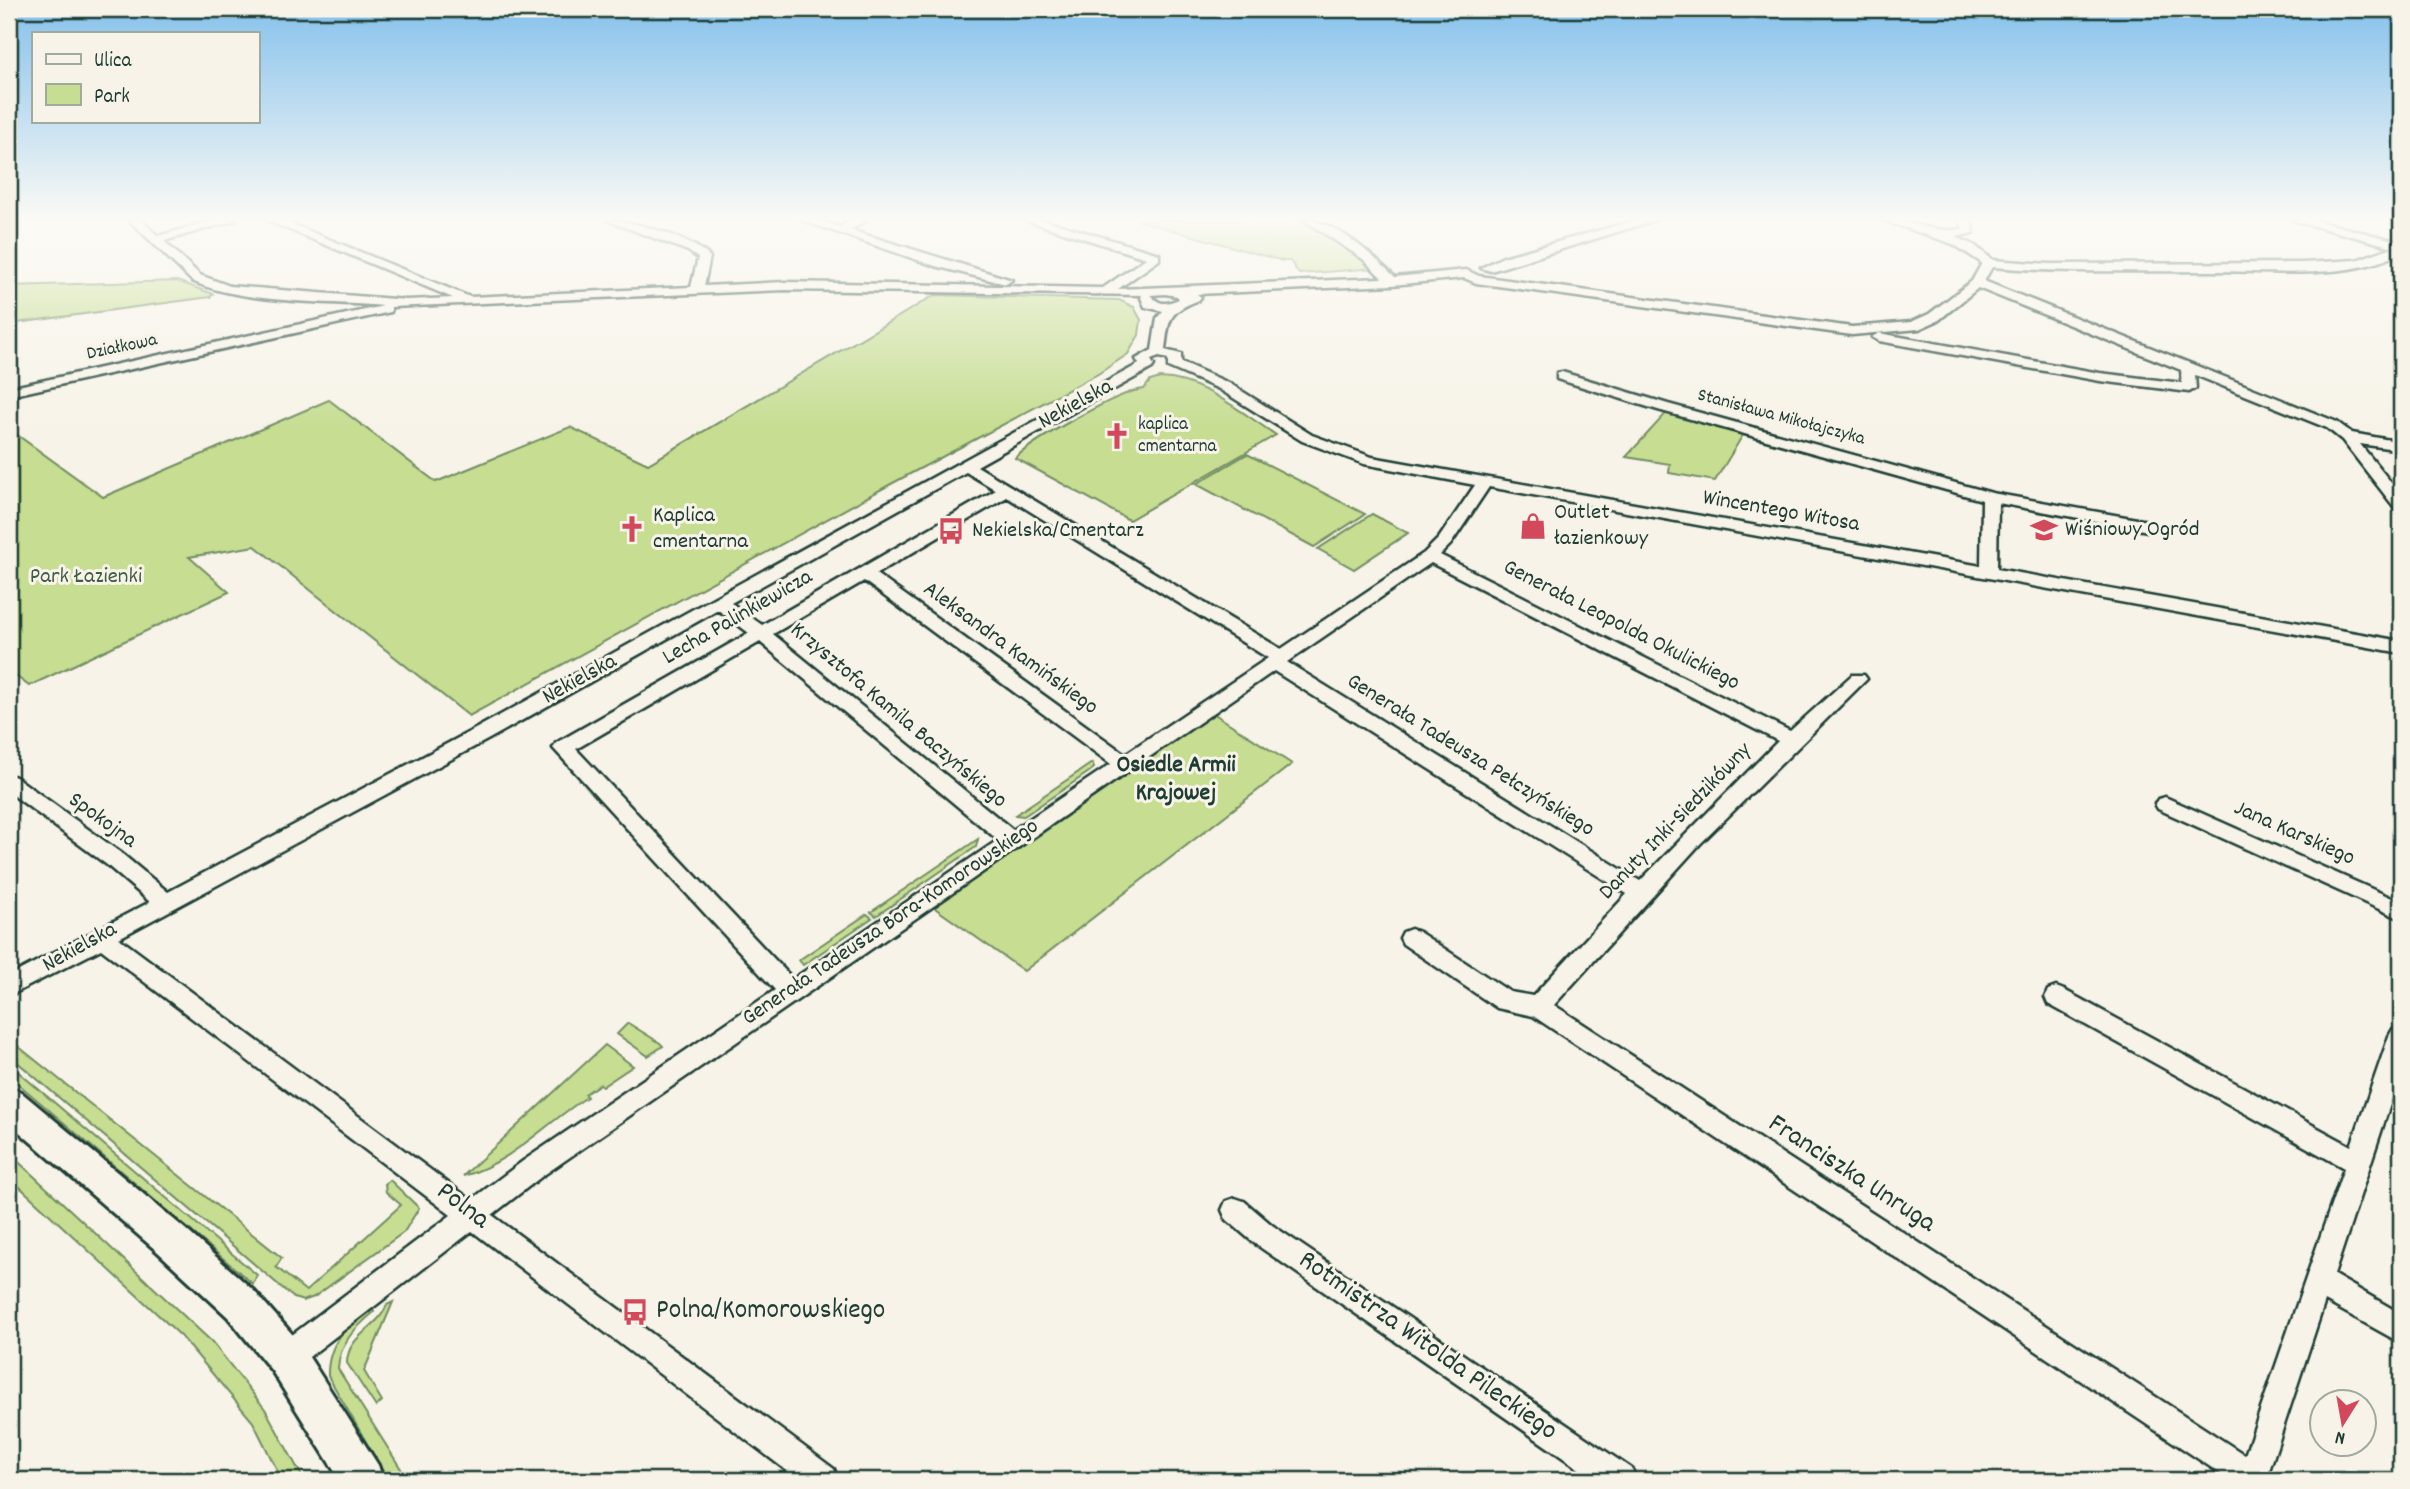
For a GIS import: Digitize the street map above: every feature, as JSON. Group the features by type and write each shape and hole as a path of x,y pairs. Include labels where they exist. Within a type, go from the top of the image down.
{"street":[{"path":"238,289 407,304 708,289"},
{"path":"443,289 469,300"},
{"path":"1026,289 1077,290 1179,299 1240,289"},
{"path":"1105,292 1109,289"},
{"path":"1587,289 1852,331 2100,377 2189,388 2188,368"},
{"path":"1852,331 1914,326 1934,317 1970,289"},
{"path":"1991,289 2332,425 2347,437 2401,505"},
{"path":"1150,295 1150,304 1161,313"},
{"path":"1158,352 1161,313 1179,299"},
{"name":"Działkowa","path":"9,392 407,304"},
{"path":"1158,352 1172,354 1176,357 1173,364 1161,368 1147,365 1143,359 1158,352"},
{"name":"Wincentego Witosa","path":"1173,364 1224,386 1307,438 1369,461 2401,647"},
{"name":"Nekielska","path":"9,987 482,734 1147,365"},
{"name":"Stanisława Mikołajczyka","path":"1562,376 1663,407 1990,497 2148,526"},
{"path":"2347,437 2401,446"},
{"path":"967,466 1008,491"},
{"name":"Generała Tadeusza Bora-Komorowskiego","path":"286,1357 532,1169 1430,556 1445,541 1485,482"},
{"name":"Lecha Palinkiewicza","path":"791,992 563,748 1008,491"},
{"name":"Generała Tadeusza Pełczyńskiego","path":"1008,491 1642,892"},
{"path":"1989,573 1990,497"},
{"name":"Generała Leopolda Okulickiego","path":"1430,556 1790,739"},
{"name":"Aleksandra Kamińskiego","path":"864,573 1126,765"},
{"name":"Krzysztofa Kamila Baczyńskiego","path":"719,603 1012,841"},
{"name":"Danuty Inki-Siedzikówny","path":"1538,1007 1642,892 1790,739 1858,679"},
{"name":"Spokojna","path":"9,782 114,859 164,902"},
{"name":"Jana Karskiego","path":"2165,804 2401,911"},
{"name":"Polna","path":"100,936 823,1480"},
{"name":"Franciszka Unruga","path":"1411,938 1505,1002 1538,1007 2251,1479"},
{"path":"2056,997 2359,1163"},
{"path":"2251,1479 2399,1051"},
{"path":"9,1102 241,1304 286,1357 363,1480"},
{"name":"Rotmistrza Witolda Pileckiego","path":"1235,1210 1264,1234 1621,1480"},
{"path":"2319,1282 2401,1329"}],"green space":[{"path":"9,289 201,289 213,294 210,297 9,324"},
{"name":"Park Łazienki","path":"935,295 1119,300 1134,307 1141,320 1139,335 1128,354 1098,374 891,484 469,716 255,546 189,557 229,592 29,686 9,671 9,429 103,497 329,400 436,482 570,427 648,464"},
{"path":"1160,378 1191,384 1207,391 1276,435 1129,520 1015,458 1077,418 1116,398 1144,389 1150,381"},
{"path":"1669,410 1746,430 1715,481 1669,473 1670,464 1626,457"},
{"path":"1247,454 1365,514 1314,547 1196,484"},
{"path":"1372,514 1408,533 1354,569 1318,549"},
{"path":"1213,713 1292,764 1024,971 932,906"},
{"path":"1092,763 1094,768 1089,772 1024,816 1015,815"},
{"path":"978,839 976,847 876,916 871,912"},
{"path":"867,914 872,918 803,965 799,960"},
{"path":"628,1023 663,1046 648,1056 617,1034"},
{"path":"9,1039 282,1258 276,1267 306,1291 401,1205 386,1192 385,1184 390,1180 419,1208 404,1232 314,1297 303,1301 294,1298 9,1055"},
{"path":"605,1045 633,1066 603,1086 600,1084 585,1094 587,1097 513,1152 463,1176"},
{"path":"9,1064 257,1275 253,1284 9,1076"},
{"path":"9,1153 212,1342 265,1409 304,1480 282,1480 253,1422 181,1336 9,1177"},
{"path":"393,1302 364,1371 382,1401 376,1407 347,1363 348,1353 387,1305"},
{"path":"372,1306 374,1312 355,1330 341,1351 338,1369 408,1480 388,1480 328,1376 335,1344 347,1328"}],"place":[{"name":"kaplica cmentarna","path":"1117,436"},
{"name":"Outlet łazienkowy","path":"1533,526"},
{"name":"Kaplica cmentarna","path":"632,529"},
{"name":"Wiśniowy Ogród","path":"2044,530"},
{"name":"Nekielska/Cmentarz","path":"951,531"},
{"name":"Polna/Komorowskiego","path":"635,1312"}],"district":[{"name":"Osiedle Armii Krajowej","path":"1176,780"}]}
